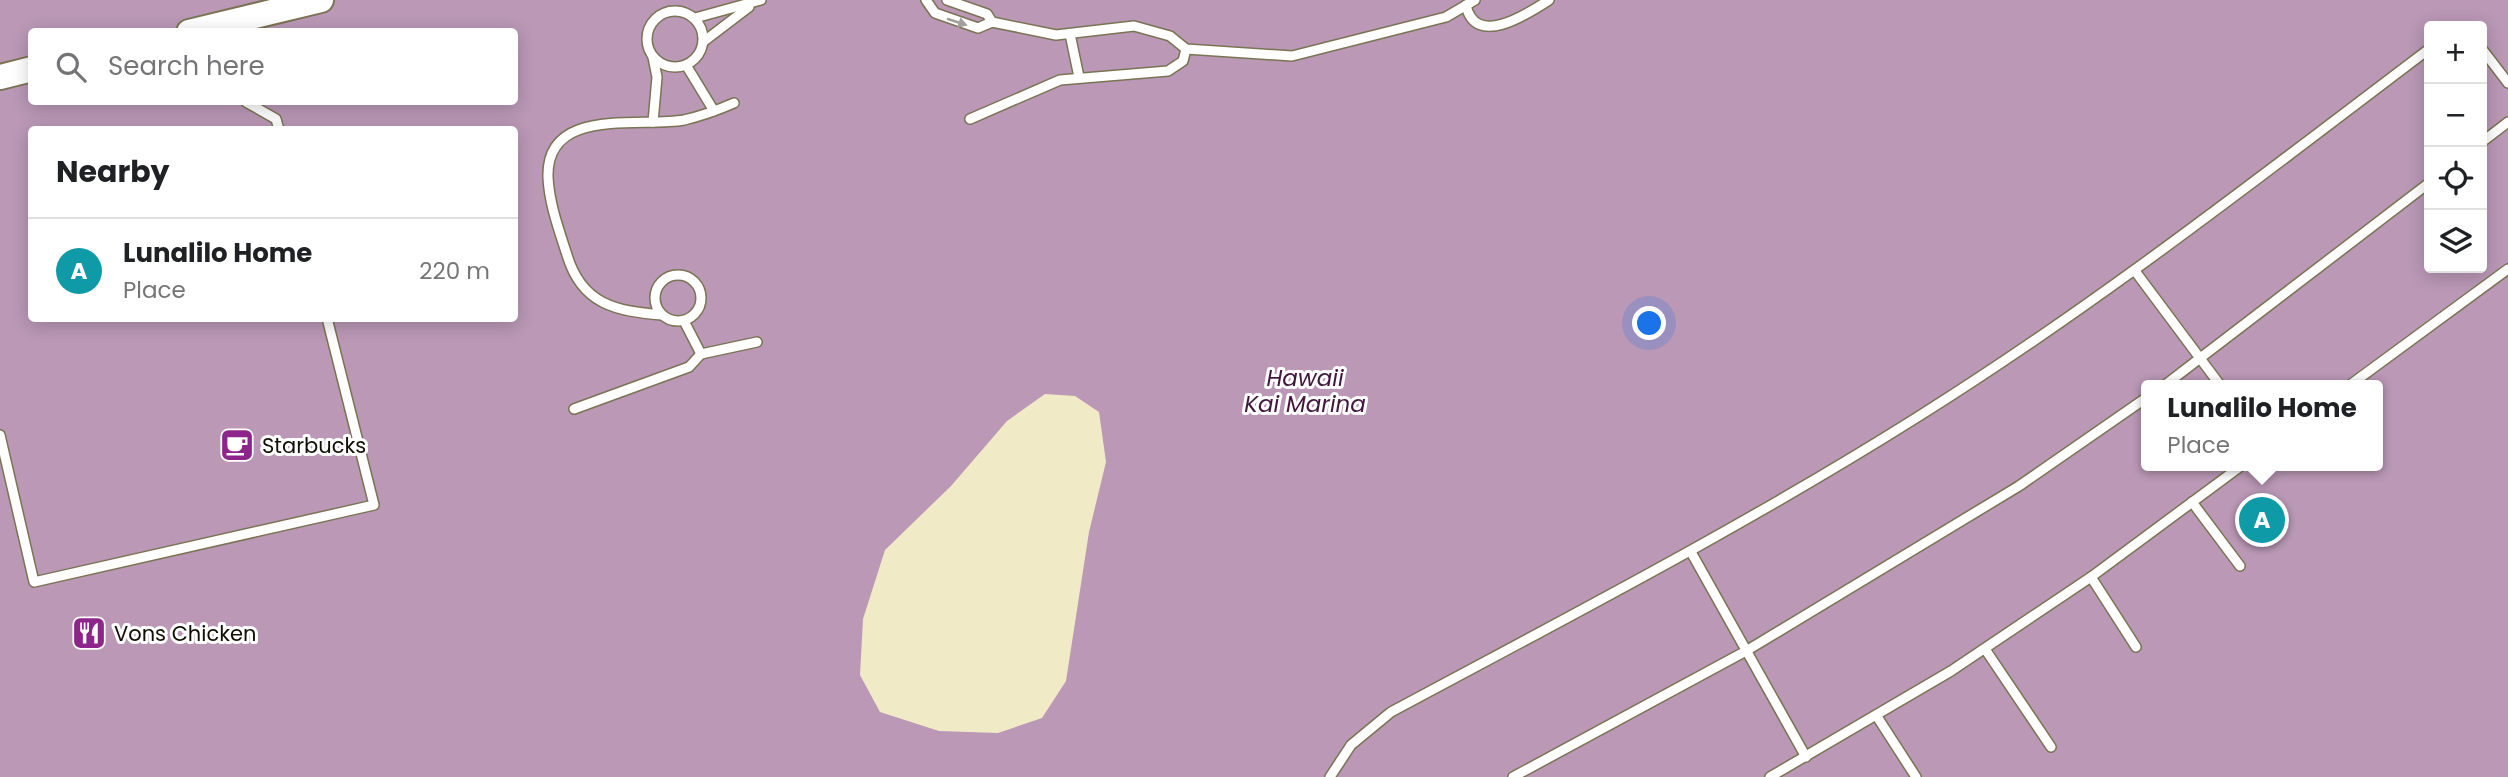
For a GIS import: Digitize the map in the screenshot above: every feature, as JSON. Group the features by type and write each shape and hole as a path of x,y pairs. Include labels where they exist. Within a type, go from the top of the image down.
{"main road":[{"path":"205,28 321,0"},
{"path":"265,28 292,7"},
{"path":"0,77 28,70"}],"lane":[{"path":"668,0 670,11"},
{"path":"947,0 987,13 992,22"},
{"path":"929,1 935,13 978,28 992,22 1056,35 1134,26 1170,36 1186,49 1292,56 1446,17 1471,3 1472,19 1479,23 1501,25 1514,22 1549,0"},
{"path":"695,18 757,2"},
{"path":"653,57 671,67 686,65 696,58 703,42 757,2"},
{"path":"653,122 657,77 653,57 648,49 648,29 653,21 670,11 679,10 695,18 700,25 703,42"},
{"path":"1070,34 1079,76"},
{"path":"970,119 1060,80 1079,76 1168,71 1183,61 1186,49"},
{"path":"1330,777 1351,745 1391,712 1691,552 1917,418 2135,271 2424,53"},
{"path":"2487,56 2508,83"},
{"path":"686,65 714,111"},
{"path":"662,315 623,312 594,300 571,270 556,219 548,175 556,148 576,129 610,123 683,120 734,103"},
{"path":"252,105 276,118 278,126"},
{"path":"2487,138 2508,122"},
{"path":"2172,380 2202,360 2424,187"},
{"path":"2357,380 2508,269"},
{"path":"2135,271 2216,380"},
{"path":"685,276 697,284 702,299 696,313 684,321 668,320 655,302 658,287 669,277 685,276"},
{"path":"684,321 701,354"},
{"path":"0,435 34,582 374,505 328,322"},
{"path":"575,409 689,367 701,354 757,342"},
{"path":"1513,777 1746,651 2019,486 2141,402"},
{"path":"1770,777 1985,649 2091,577 2234,471"},
{"path":"2192,502 2240,566"},
{"path":"1691,552 1806,757"},
{"path":"2091,577 2136,647"},
{"path":"1985,649 2051,747"},
{"path":"1876,715 1916,777"}],"water":[{"name":"Hawaii Kai Marina","path":"0,0 2508,0 2508,777 0,777","holes":["1045,394 1075,396 1099,412 1106,462 1089,532 1066,681 1042,718 998,733 939,731 880,712 860,675 863,619 885,550 951,486 1007,421"]}],"place":[{"name":"Starbucks","path":"237,445"},
{"name":"Lunalilo Home","path":"2262,520"},
{"name":"Vons Chicken","path":"89,633"}]}
